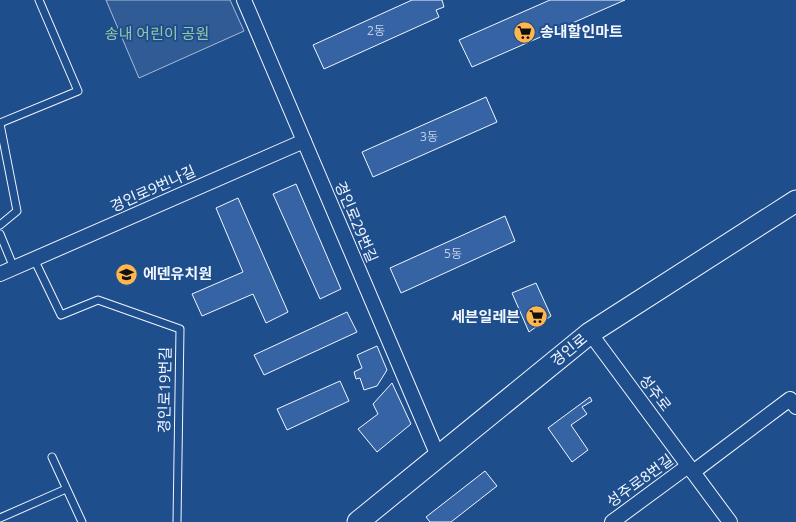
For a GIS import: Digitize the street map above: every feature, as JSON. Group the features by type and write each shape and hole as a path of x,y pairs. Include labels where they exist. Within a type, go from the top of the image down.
{"main road":[{"name":"경인로","path":"358,522 590,333 796,201"}],"street":[{"name":"경인로29번길","path":"244,0 438,456"},
{"name":"경인로9번나길","path":"0,274 304,141"},
{"name":"성주로","path":"590,333 730,522"},
{"path":"691,469 793,403"},
{"name":"성주로8번길","path":"612,522 691,469"}],"lane":[{"path":"0,224 17,211 0,123 78,90 39,0"},
{"path":"0,234 14,268"},
{"name":"경인로19번길","path":"34,259 61,315 98,300 180,330 177,522"},
{"path":"52,458 82,522"},
{"path":"0,518 66,489"}],"shaded area":[{"name":"송내 어린이 공원","path":"106,0 230,0 244,31 139,78"}],"building":[{"path":"412,0 442,0 444,7 436,10 439,17 324,69 313,45"},
{"path":"550,0 625,0 472,67 459,40"},
{"path":"486,97 497,122 373,177 362,152"},
{"path":"296,184 341,289 320,299 273,194"},
{"path":"238,198 288,312 266,323 253,294 202,316 192,294 243,272 216,208"},
{"path":"505,216 515,241 401,293 390,268"},
{"path":"536,283 551,316 529,332 512,293"},
{"path":"347,312 357,332 264,375 254,355"},
{"path":"377,346 387,370 377,386 364,390 360,378 356,379 354,372 362,368 357,355"},
{"path":"340,381 349,401 287,430 277,409"},
{"path":"392,383 411,424 377,452 358,429 378,414 373,404"},
{"path":"590,397 592,401 582,407 587,414 571,425 588,450 572,462 548,428"},
{"path":"485,471 497,486 451,522 430,522 426,517"}],"place":[{"name":"송내할인마트","path":"524,32"},
{"name":"에덴유치원","path":"127,274"},
{"name":"세븐일레븐","path":"536,317"}]}
